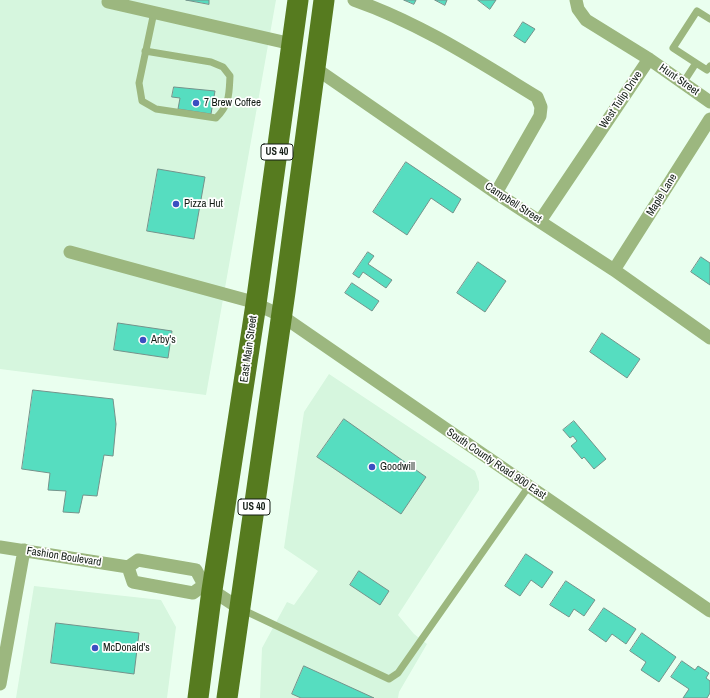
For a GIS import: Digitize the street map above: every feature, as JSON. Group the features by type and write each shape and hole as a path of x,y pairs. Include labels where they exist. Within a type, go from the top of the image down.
{"main road":[{"name":"East Main Street","path":"198,698 208,587 256,304 298,0"},
{"name":"US 40","path":"227,698 282,316 324,0"}],"street":[{"path":"354,0 375,7 414,25 466,53 537,97 541,107 540,116 496,193"},
{"name":"West Tulip Drive","path":"540,220 649,59 586,20 578,9 576,0"},
{"path":"108,2 292,44"},
{"name":"Hunt Street","path":"649,59 710,102"},
{"name":"Campbell Street","path":"315,68 496,193 540,220 614,270 710,338"},
{"name":"Maple Lane","path":"614,270 710,119"},
{"name":"South County Road 900 East","path":"70,252 256,304 282,316 710,611"},
{"name":"Fashion Boulevard","path":"0,547 128,567 138,560 196,570 208,587"},
{"path":"0,684 24,550"},
{"path":"128,567 133,582 193,593 208,587 239,608"}],"lane":[{"path":"710,19 697,11 673,48 708,70 710,66"},
{"path":"145,51 211,62 222,67 230,76 229,99 224,110 216,118 156,109 142,101 139,83 145,51 154,12"},
{"path":"683,83 696,63"},
{"path":"239,608 389,679 398,673 529,486"}],"shaded area":[{"path":"0,0 276,0 206,395 0,369"},
{"path":"329,374 475,471 479,482 479,490 398,615 414,634 427,644 399,692 398,698 260,698 262,648 287,602 294,605 318,571 284,548 304,412"},
{"path":"34,586 161,600 176,627 167,698 16,698"}],"building":[{"path":"186,0 209,0 209,4"},
{"path":"404,0 416,0 414,4"},
{"path":"435,0 447,0 445,5"},
{"path":"478,0 496,0 490,9"},
{"path":"523,22 535,29 525,43 514,36"},
{"name":"7 Brew Coffee","path":"174,87 215,91 211,114 178,109 180,98 172,97"},
{"path":"406,162 461,199 453,213 431,198 407,235 373,212"},
{"name":"Pizza Hut","path":"158,169 205,177 194,239 147,231"},
{"path":"368,252 374,256 368,264 392,280 386,288 363,272 359,278 353,274"},
{"path":"701,257 710,263 710,285 691,272"},
{"path":"478,262 506,281 485,312 457,293"},
{"path":"352,283 379,301 372,311 345,293"},
{"name":"Arby's","path":"118,323 172,331 168,358 114,350"},
{"path":"602,333 640,359 627,378 590,352"},
{"path":"33,390 113,399 116,424 113,456 104,455 97,496 83,495 79,513 63,512 66,491 48,490 50,473 22,469"},
{"name":"Goodwill","path":"344,419 426,477 401,514 317,457"},
{"path":"574,421 606,459 594,469 584,457 582,459 571,446 577,441 573,436 570,438 563,430"},
{"path":"526,554 553,572 542,588 531,580 520,596 505,586"},
{"path":"359,571 389,591 380,605 350,585"},
{"path":"566,581 595,600 584,616 574,609 569,617 550,605"},
{"path":"604,608 636,629 626,644 612,634 606,642 589,630"},
{"name":"McDonald's","path":"56,623 139,633 134,674 51,663"},
{"path":"642,633 676,657 659,682 641,670 646,662 630,651"},
{"path":"682,661 695,670 698,666 709,673 706,678 710,681 710,693 707,698 683,698 689,689 671,677"},
{"path":"304,666 374,698 301,698 292,694"}],"place":[{"name":"7 Brew Coffee","path":"196,103"},
{"name":"Pizza Hut","path":"176,204"},
{"name":"Arby's","path":"143,340"},
{"name":"Goodwill","path":"372,467"},
{"name":"McDonald's","path":"95,648"}]}
